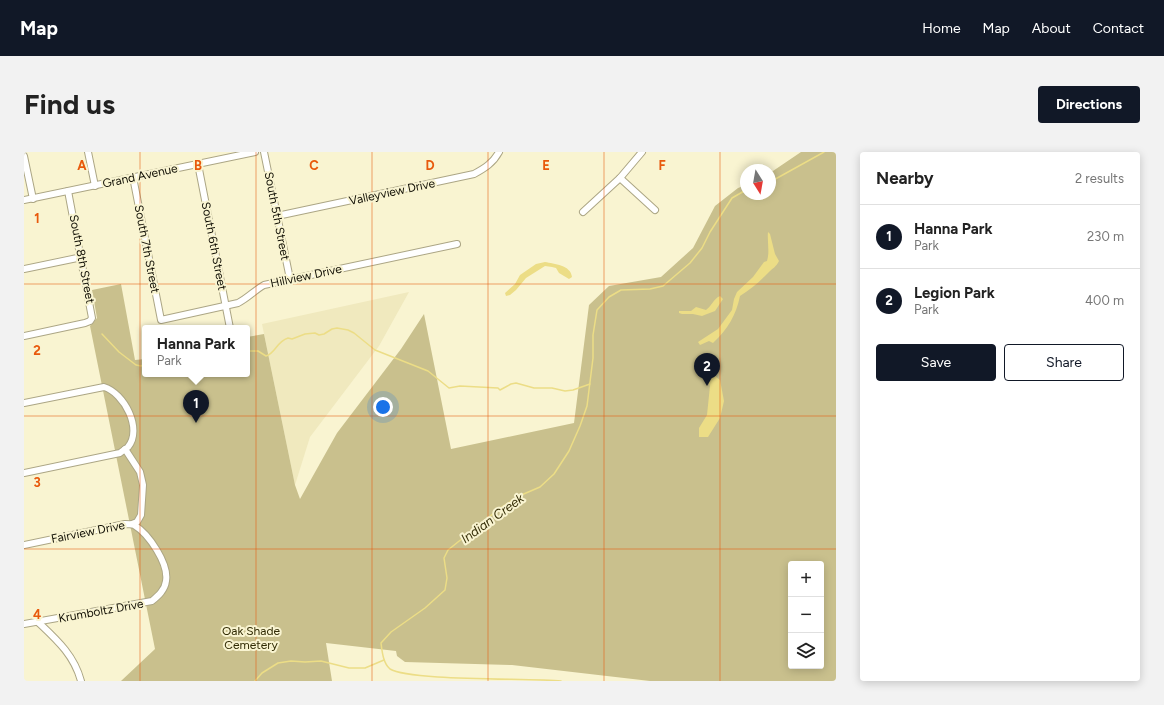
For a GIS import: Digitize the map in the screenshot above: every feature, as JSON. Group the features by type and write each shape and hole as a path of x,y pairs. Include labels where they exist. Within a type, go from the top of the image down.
{"street":[{"path":"88,152 94,186"},
{"name":"Grand Avenue","path":"24,200 255,152"},
{"name":"South 5th Street","path":"264,152 290,279"},
{"name":"Valleyview Drive","path":"277,216 474,174 494,161 499,152"},
{"path":"583,212 620,178 642,152"},
{"path":"24,156 33,199"},
{"name":"South 6th Street","path":"198,164 229,325"},
{"name":"South 7th Street","path":"133,177 161,320"},
{"path":"620,178 655,210"},
{"name":"South 8th Street","path":"24,336 85,323 90,321 92,318 82,258 68,191"},
{"name":"Hillview Drive","path":"161,320 238,303 264,285 457,244"},
{"path":"24,269 82,258"},
{"path":"24,403 104,387 115,393 123,401 131,418 133,434 131,442 120,453 24,473"},
{"path":"125,449 131,456 140,472 143,485 141,515 137,522 132,524"},
{"name":"Fairview Drive","path":"24,545 125,524 132,524 145,535 160,557"},
{"name":"Krumboltz Drive","path":"24,624 152,601 162,590 166,581 166,571 160,557"},
{"path":"38,622 62,646 74,661 81,681"}],"shaded area":[{"path":"768,232 770,234 775,254 779,261 778,263 748,291 740,296 731,321 718,338 713,343 709,341 700,345 698,342 718,329 732,310 737,292 753,277 764,262 767,261"},
{"path":"545,262 557,264 569,270 572,277 569,279 559,273 556,268 545,266 526,278 516,290 510,295 506,296 505,293 515,284 520,275 536,264"},
{"path":"409,292 379,346 310,437 295,485 262,324"},
{"path":"720,296 723,299 715,311 702,316 679,313 679,311 691,311 696,307 706,310"},
{"path":"710,372 720,380 724,401 720,418 708,437 699,437 699,428 707,415 710,386 703,373"}],"green space":[{"name":"Oak Shade Cemetery","path":"801,152 836,152 836,681 650,681 512,665 405,662 397,656 396,651 326,643 332,681 121,681 155,649 90,326 97,318 92,290 121,284 135,360 142,359 142,377 250,377 250,336 264,334 295,485 300,499 337,433 401,349 424,314 451,449 574,423 589,305 609,286 661,277 693,248 715,206 740,187 740,200 776,200 776,169"}],"waterway":[{"name":"Indian Creek","path":"776,179 824,152"},
{"name":"Indian Creek","path":"561,681 420,676 401,673 390,669 386,664 383,657 381,643 391,632 425,608 445,590 447,578 444,558 448,550 499,509 519,496 540,487 554,474 569,451 587,406 593,358 593,335 597,310 609,297 621,290 650,289 663,286 690,263 702,248 710,232 732,198 740,193"},
{"path":"250,351 258,351 266,356 269,355 281,342 288,338 292,339 305,334 324,334 337,328 354,333 375,350 428,371 449,388 460,386 498,388 500,390 516,383 534,388 552,388 565,391 590,384"},
{"path":"102,334 119,352 136,365 142,366"},
{"path":"255,681 262,673 278,663 291,661 321,661 349,668 365,668 384,660"}],"place":[{"name":"Legion Park","path":"707,386"},
{"name":"Hanna Park","path":"196,423"}]}
